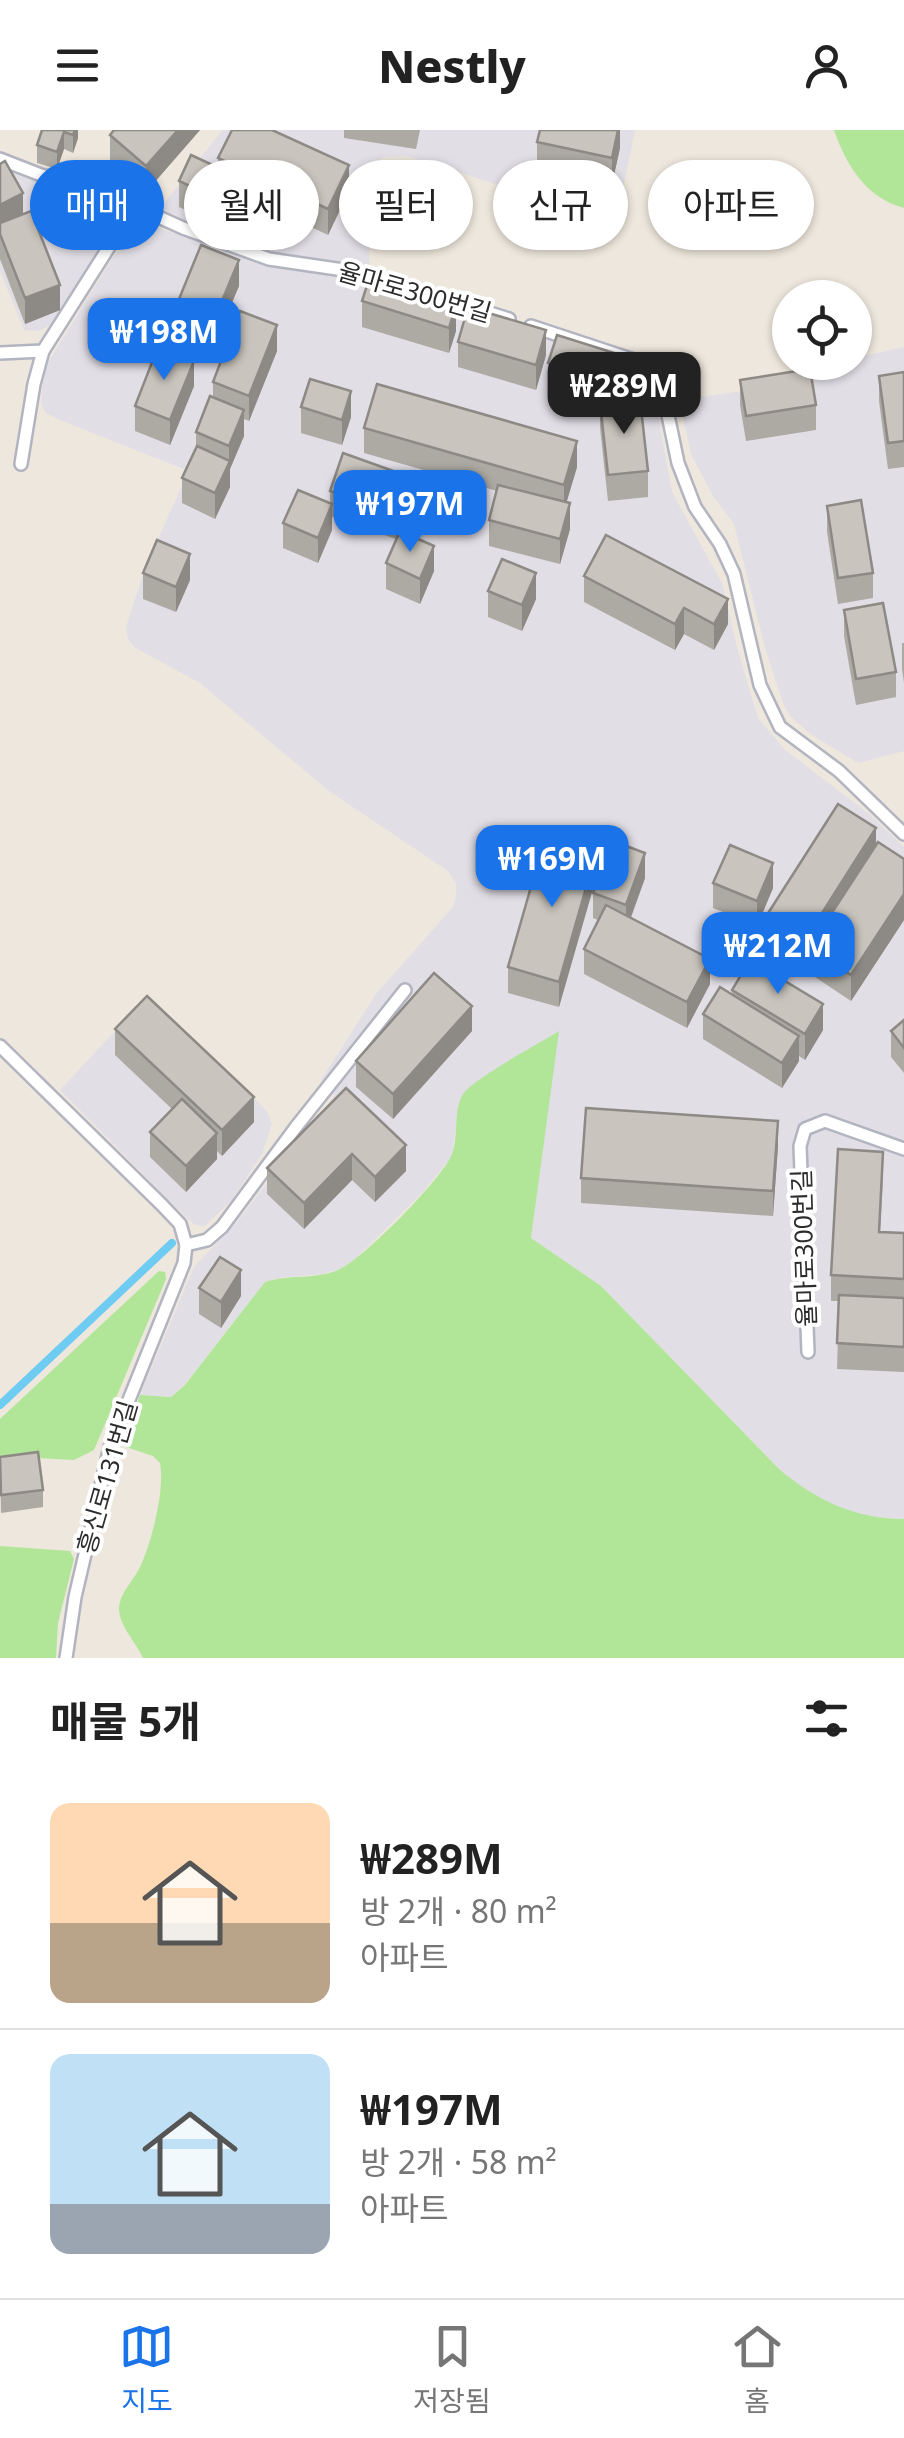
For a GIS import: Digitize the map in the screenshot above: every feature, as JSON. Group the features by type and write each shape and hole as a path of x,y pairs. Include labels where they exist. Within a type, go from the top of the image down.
{"lane":[{"name":"율마로300번길","path":"0,158 30,170"},
{"name":"율마로300번길","path":"164,217 270,259 364,273 646,364 660,378 678,463 695,507 734,574 760,686 780,727 839,771 904,834"},
{"path":"22,464 43,351 107,250"},
{"path":"0,353 43,351"},
{"path":"0,1046 180,1224 186,1245 207,1240 222,1227 406,990"},
{"name":"율마로300번길","path":"808,1352 800,1146 806,1129 825,1121 904,1149"},
{"name":"흥신로131번길","path":"66,1658 75,1597 110,1446 179,1279 186,1245"}],"shaded area":[{"path":"223,130 635,130 628,164 628,160 493,160 493,183 473,177 473,160 420,160 407,156 339,160 339,250 369,250 369,266 266,250 319,250 319,160 199,160"},
{"path":"0,166 30,177 30,250 101,250 63,311 38,331 24,330 0,271"},
{"path":"184,178 184,220 164,210 165,202"},
{"path":"164,230 184,237 184,250 221,250 266,266 353,280 611,361 642,373 652,383 672,492 722,583 758,718 784,749 869,814 904,847 904,1519 863,1516 803,1489 601,1286 531,1238 558,1032 468,1089 459,1105 452,1156 423,1192 355,1259 322,1274 265,1282 171,1397 140,1395 194,1267 236,1223 335,1095 321,1080 376,994 453,907 456,883 448,871 329,791 200,683 134,647 128,639 126,627 146,565 189,471 60,420 46,413 41,404 49,361 120,250 164,250"},
{"path":"904,347 904,751 858,763 812,735 784,706 734,524 713,496 691,454 679,400 814,380 872,380 872,354"},
{"path":"144,1000 253,1097 272,1124 262,1154 231,1201 205,1226 195,1225 184,1215 60,1090"}],"green space":[{"path":"834,130 904,130 904,208 879,197 859,178"},
{"path":"559,1031 531,1238 601,1286 793,1480 837,1506 869,1516 904,1519 904,1658 143,1658 125,1628 119,1608 145,1555 161,1487 160,1463 153,1456 123,1446 140,1395 171,1397 184,1386 265,1282 331,1272 366,1250 446,1165 454,1147 458,1108 469,1087"},
{"path":"159,1271 165,1272 166,1279 94,1450 74,1460 0,1456 0,1419"},
{"path":"0,1546 70,1551 74,1559 58,1623 56,1658 0,1658"}],"building":[{"path":"42,130 75,130 73,135 64,132 57,152 37,145"},
{"path":"114,130 178,130 151,160 139,160 110,135"},
{"path":"232,130 272,130 339,160 339,186 328,209 319,205 319,160 218,158"},
{"path":"540,130 618,130 612,158 537,142"},
{"path":"5,161 23,193 0,205 0,164"},
{"path":"30,211 30,250 46,250 60,285 25,298 0,234 0,223"},
{"path":"199,250 214,250 239,260 214,320 177,304"},
{"path":"369,279 456,305 449,328 362,301"},
{"path":"468,307 546,330 536,365 458,342"},
{"path":"240,311 277,325 249,396 213,382"},
{"path":"557,335 643,362 634,390 548,363"},
{"path":"158,347 194,361 170,420 135,406"},
{"path":"904,372 904,441 888,443 879,376"},
{"path":"772,375 772,380 812,380 816,405 746,416 740,380"},
{"path":"310,379 351,391 342,420 301,407"},
{"path":"377,384 577,441 564,485 364,428"},
{"path":"210,396 244,410 229,446 196,432"},
{"path":"640,399 648,471 608,475 600,403"},
{"path":"197,446 230,461 215,493 182,478"},
{"path":"343,453 413,478 400,515 330,491"},
{"path":"498,485 570,503 560,539 489,520"},
{"path":"298,490 332,504 318,538 283,523"},
{"path":"861,500 873,573 838,578 827,506"},
{"path":"400,531 434,546 420,579 386,563"},
{"path":"606,535 728,599 714,624 684,608 675,624 584,576"},
{"path":"157,540 190,554 176,587 143,573"},
{"path":"502,559 536,573 522,605 488,591"},
{"path":"883,603 896,672 856,679 844,610"},
{"path":"838,804 876,828 803,943 765,918"},
{"path":"545,838 596,853 559,982 508,967"},
{"path":"613,841 645,853 626,905 593,893"},
{"path":"878,842 904,859 904,894 851,975 809,948"},
{"path":"730,845 773,863 757,901 713,883"},
{"path":"606,905 710,959 687,1002 584,949"},
{"path":"750,960 823,1004 805,1034 732,990"},
{"path":"434,973 472,1006 393,1094 356,1061"},
{"path":"720,987 799,1036 782,1063 703,1014"},
{"path":"147,996 254,1097 222,1130 115,1029"},
{"path":"904,1020 904,1048 891,1031"},
{"path":"346,1088 406,1145 375,1177 352,1154 304,1203 267,1168"},
{"path":"182,1099 217,1133 186,1166 150,1132"},
{"path":"586,1108 778,1121 773,1191 581,1178"},
{"path":"838,1149 883,1152 879,1232 904,1233 904,1279 831,1275"},
{"path":"220,1257 241,1270 221,1302 199,1288"},
{"path":"839,1295 904,1298 904,1347 837,1343"},
{"path":"38,1452 43,1490 1,1495 0,1457"}],"waterway":[{"path":"0,1405 172,1243"}]}
